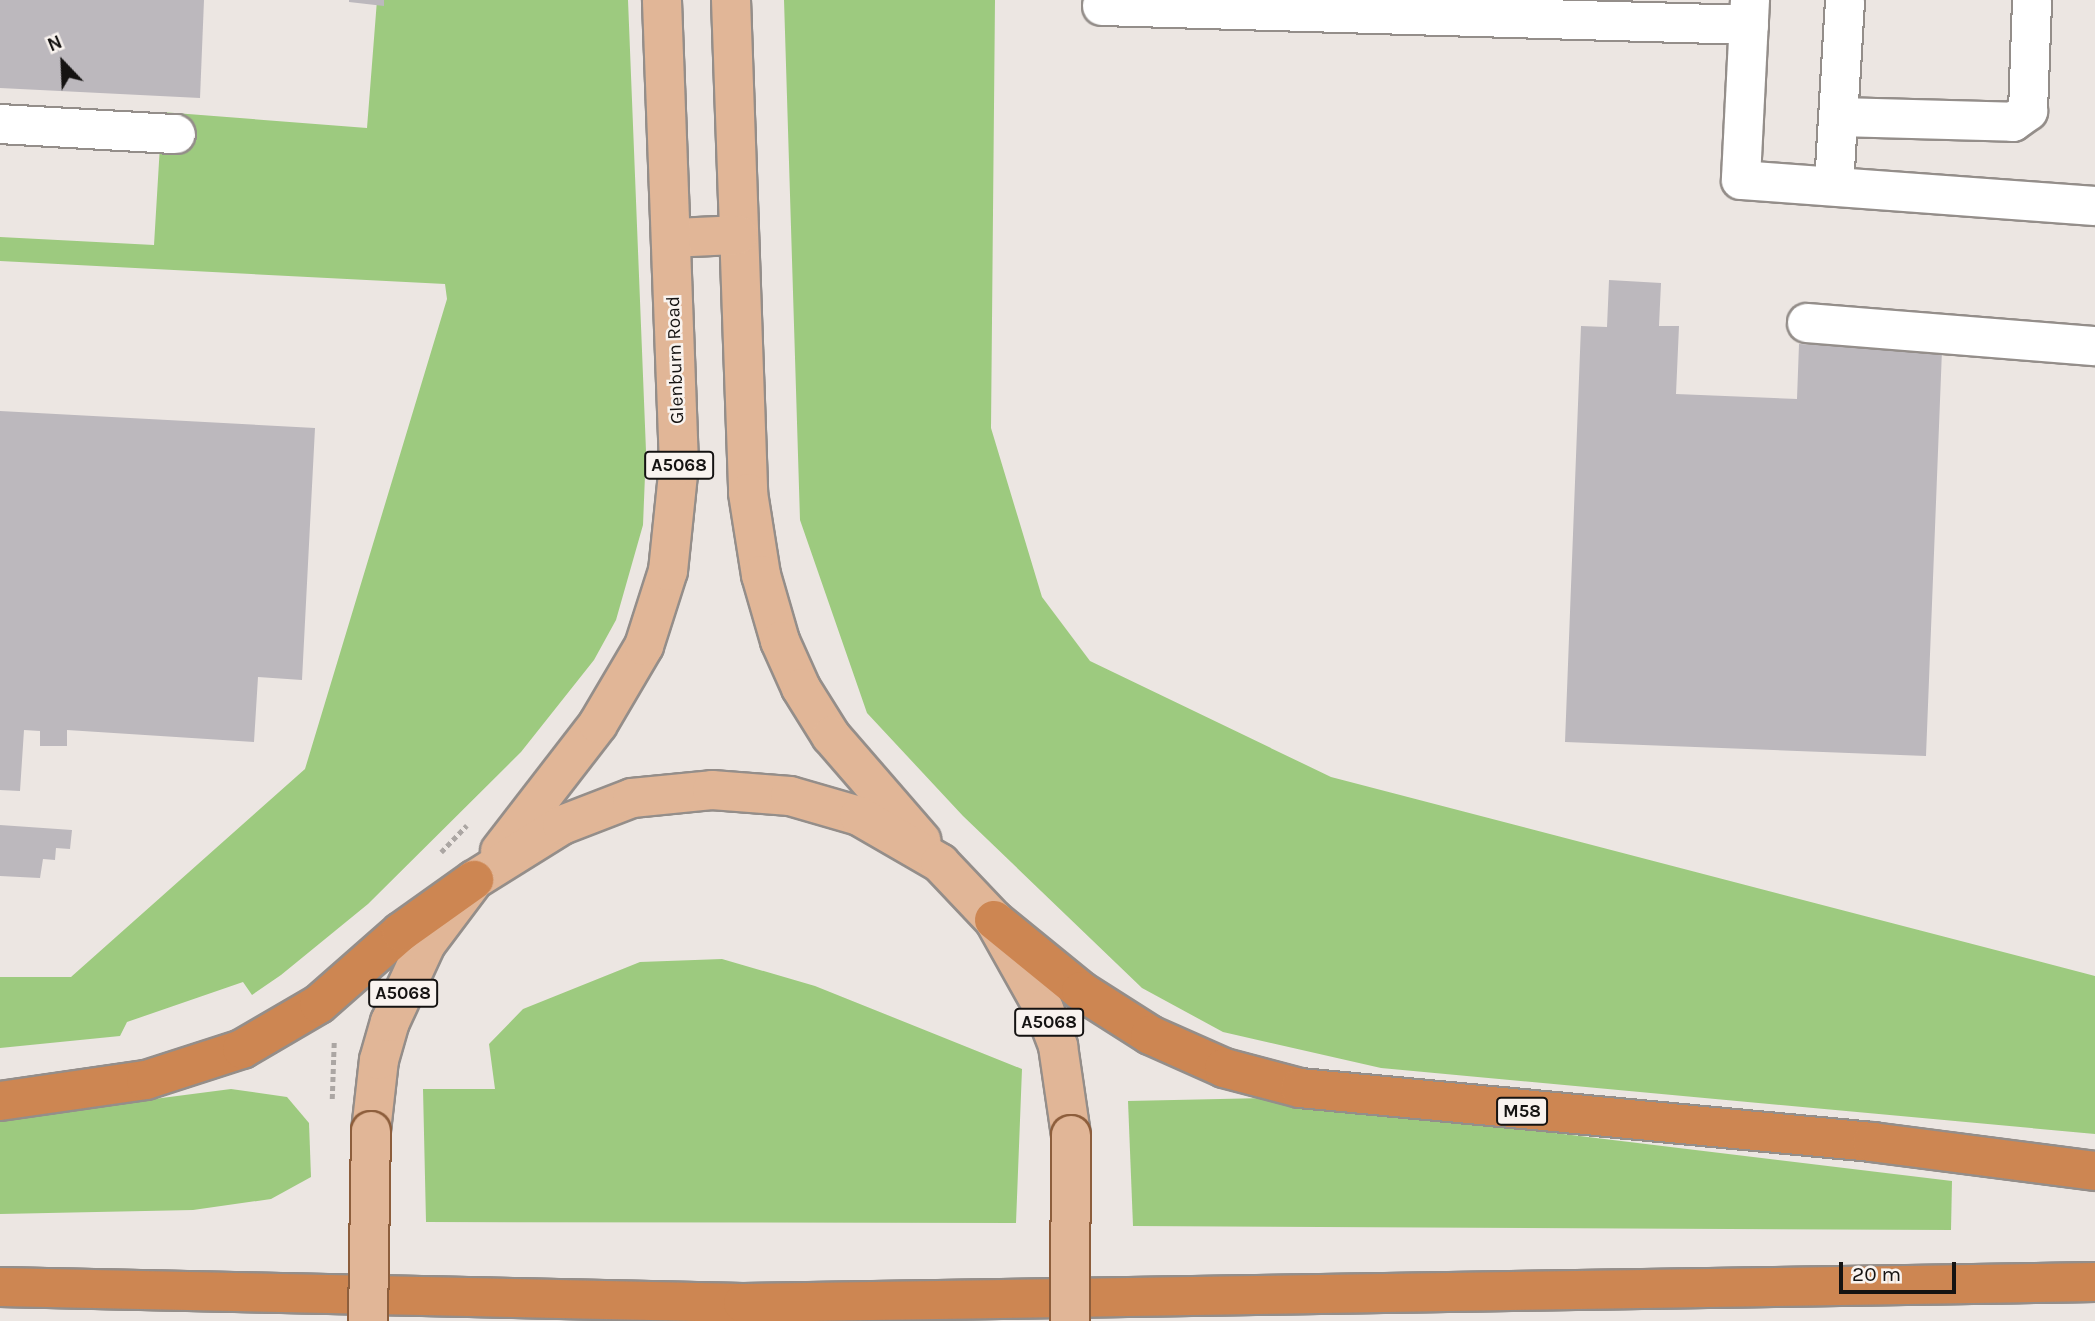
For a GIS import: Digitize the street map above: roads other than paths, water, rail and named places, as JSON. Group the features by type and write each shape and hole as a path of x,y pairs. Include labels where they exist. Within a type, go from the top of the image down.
{"highway":[{"path":"0,1101 146,1080 242,1049 319,1003 401,932 478,877"},
{"name":"M58","path":"994,920 1081,991 1150,1035 1224,1069 1300,1088 1872,1142 2095,1171"},
{"path":"0,1287 743,1303 2095,1282"}],"main road":[{"name":"Glenburn Road","path":"478,877 598,724 644,646 668,571 679,465 662,0"},
{"name":"A5068","path":"731,0 748,493 761,575 780,641 801,688 831,736 940,863 994,920 1044,1009 1058,1046 1071,1135 1070,1321"},
{"path":"672,238 738,235"},
{"name":"A5068","path":"368,1321 371,1131 379,1060 390,1022 426,944 478,877 562,824 620,803 712,790 790,796 859,816 940,863"}],"lane":[{"path":"1834,186 1845,0"},
{"path":"1839,117 2013,122 2028,111 2032,0"},
{"path":"1102,6 1749,12 1741,180 2095,206"},
{"path":"0,124 176,134"},
{"path":"1807,323 2095,346"}]}
